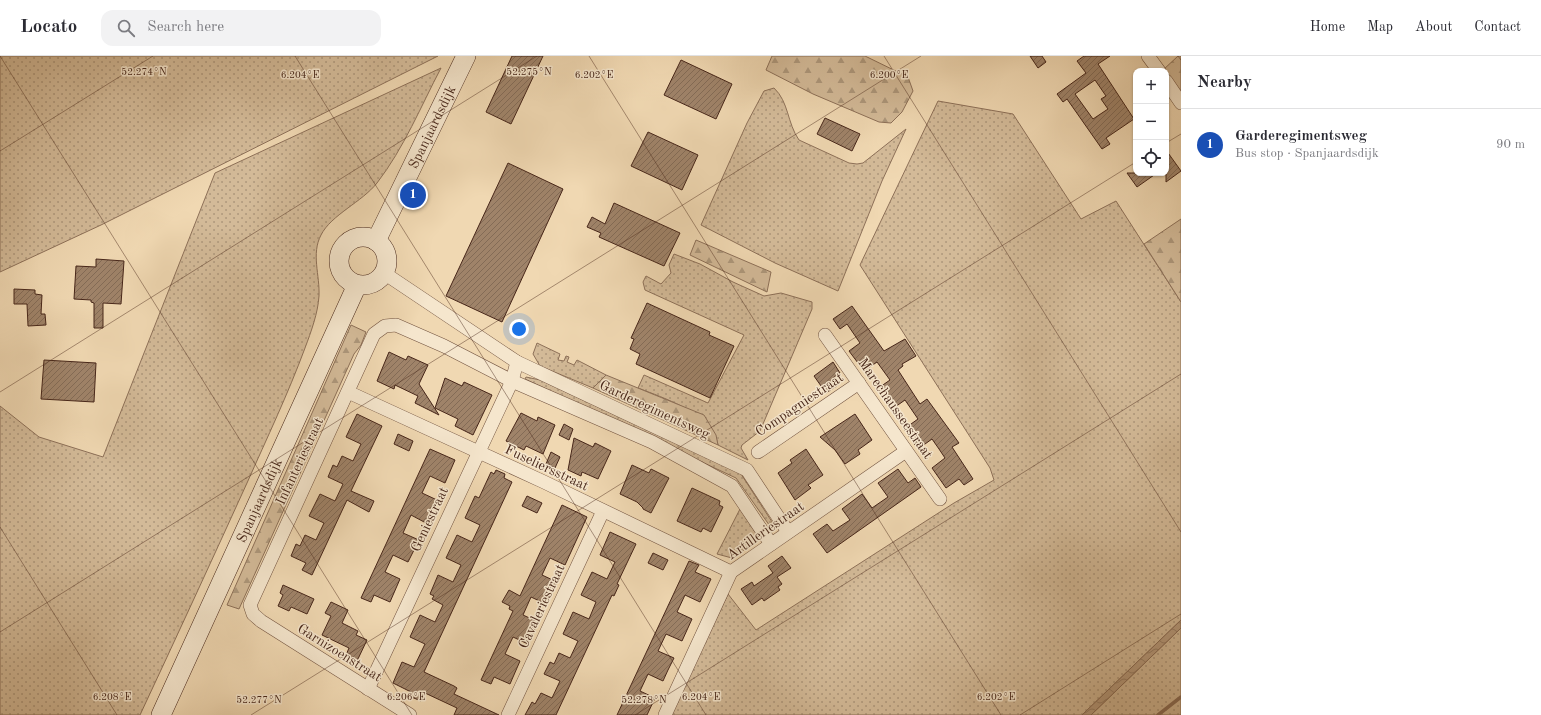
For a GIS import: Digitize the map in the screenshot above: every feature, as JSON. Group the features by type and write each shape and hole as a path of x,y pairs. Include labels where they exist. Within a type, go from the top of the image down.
{"street":[{"name":"Spanjaardsdijk","path":"376,241 466,56"},
{"path":"1148,56 1157,68"},
{"path":"1169,86 1181,103"},
{"path":"358,237 367,237 376,241 382,246 387,259 384,273 373,284 357,285 348,282 342,275 338,266 338,256 342,248 349,241 358,237"},
{"name":"Garderegimentsweg","path":"384,273 517,362 747,470 788,532"},
{"name":"Spanjaardsdijk","path":"161,715 357,285"},
{"name":"Infanteriestraat","path":"253,614 250,605 374,334 385,326 396,325 444,346 512,381"},
{"name":"Marechausseestraat","path":"826,335 940,499"},
{"name":"Geniestraat","path":"368,689 477,453 512,381 517,362"},
{"path":"512,381 652,442 732,486 771,544"},
{"name":"Compagniestraat","path":"758,452 859,383"},
{"name":"Fuseliersstraat","path":"348,392 731,572"},
{"name":"Artilleriestraat","path":"665,715 731,572 906,451"},
{"name":"Cavaleriestraat","path":"508,715 603,511"},
{"name":"Garnizoenstraat","path":"253,614 410,715"}],"green space":[{"path":"0,56 438,56 101,225 0,272"},
{"path":"772,56 865,56 908,77 913,91 902,112 891,123 879,122 813,94 766,70"},
{"path":"1178,56 1181,56 1181,92 1178,92 1169,79 1169,68 1165,68"},
{"path":"441,68 412,127 387,170 371,190 332,221 321,235 318,242 316,257 319,296 314,322 305,348 270,433 140,715 0,715 0,406 39,437 103,457 215,173"},
{"path":"774,88 783,100 792,127 799,140 849,163 863,163 906,129 882,181 838,291 775,263 701,225 747,123 764,91"},
{"path":"938,101 1013,114 1081,219 1116,201 1181,302 1181,620 1082,715 671,715 728,594 756,630 954,503 994,480 990,468 860,265"},
{"path":"1181,219 1181,302 1144,244"},
{"path":"696,240 771,272 767,292 690,255"},
{"path":"674,254 700,264 733,282 764,296 781,293 812,302 812,309 760,431 742,445 741,448 748,460 718,445 714,434 707,424 697,416 673,402 638,388 644,375 708,403 744,335 645,290 643,282 646,276 661,284 671,273 669,265"},
{"path":"351,325 366,332 361,345 354,354 239,609 227,605"},
{"path":"537,343 560,354 558,360 564,361 566,356 569,357 567,362 574,365 577,360 606,375 593,388 540,366 533,354"},
{"path":"606,375 704,415 716,435 718,445 593,388"},
{"path":"526,377 540,380 741,474 776,528 772,529 736,478 525,379"},
{"path":"740,509 760,539 732,558 717,554"},
{"path":"1181,628 1181,715 1091,715"}],"water":[{"path":"1181,620 1181,628 1091,715 1082,715"}],"building":[{"path":"512,56 543,56 511,124 486,112"},
{"path":"1030,56 1042,56 1046,62 1038,68"},
{"path":"1084,56 1110,56 1098,64 1133,117 1133,120 1106,138 1110,144 1102,149 1067,99 1063,102 1057,94 1086,73 1077,61","holes":["1095,80 1106,96 1101,99 1108,109 1093,119 1075,94"]},
{"path":"681,60 732,84 716,119 664,95"},
{"path":"825,118 860,134 852,151 817,134"},
{"path":"648,132 698,155 682,190 631,166"},
{"path":"1169,154 1181,171 1166,182 1166,176 1169,176"},
{"path":"508,163 563,189 502,322 446,296"},
{"path":"1127,173 1133,173 1133,176 1153,176 1137,187"},
{"path":"614,203 680,233 664,266 599,237 601,233 587,227 592,217 605,224"},
{"path":"96,259 124,261 121,304 103,303 103,328 94,328 94,303 91,302 91,300 74,299 76,266 96,267"},
{"path":"14,289 35,290 35,294 42,295 41,314 45,314 46,325 28,326 27,304 14,304"},
{"path":"647,303 710,332 709,335 734,346 710,398 636,364 640,354 630,349 634,339 631,338"},
{"path":"852,306 884,351 905,339 916,356 902,364 903,366 898,370 920,404 927,399 959,443 952,447 973,479 964,485 959,479 946,488 932,468 945,458 932,439 918,449 904,429 918,419 905,400 895,407 880,387 890,380 877,362 864,371 849,351 860,343 847,324 840,329 833,319"},
{"path":"389,352 406,360 408,356 428,365 419,384 439,415 415,403 418,396 395,385 394,389 377,381"},
{"path":"44,360 96,363 94,402 41,399"},
{"path":"833,362 840,373 833,378 838,385 826,393 814,376"},
{"path":"445,378 462,386 464,382 492,395 473,435 455,426 458,419 435,408"},
{"path":"521,413 537,421 538,417 555,425 543,454 526,446 524,450 506,441"},
{"path":"357,414 382,426 351,491 374,501 369,512 347,500 312,575 302,570 306,563 291,556 296,544 300,546 305,535 316,540 324,523 309,516 320,494 335,501 343,484 328,477 333,465 337,467 342,456 353,461 361,444 346,437"},
{"path":"855,414 872,440 858,450 860,454 845,464 835,450 820,437"},
{"path":"564,424 573,429 569,440 559,435"},
{"path":"398,434 413,441 409,451 394,444"},
{"path":"574,438 593,447 595,443 611,451 598,479 582,472 581,476 568,470"},
{"path":"430,449 455,460 445,483 430,476 422,493 437,500 426,523 411,515 403,533 419,540 408,562 393,555 385,572 400,579 390,602 374,595 371,602 361,598"},
{"path":"806,449 823,475 808,485 811,488 795,500 778,473 792,463 790,460"},
{"path":"551,452 560,457 555,468 546,464"},
{"path":"632,465 649,473 651,469 669,478 651,513 643,509 637,502 620,494"},
{"path":"898,469 908,483 915,478 921,487 827,553 813,534 827,524 833,531 850,520 842,509 862,494 872,508 888,497 878,483"},
{"path":"496,470 505,474 504,478 512,482 424,672 457,688 454,694 499,715 454,715 457,708 425,693 421,701 409,696 411,692 393,683 402,662 414,667 425,644 410,637 420,615 435,622 443,605 432,599 434,596 430,594 438,575 453,582 461,565 446,558 457,535 472,542 480,525 465,518 475,496 479,498 491,472 494,474"},
{"path":"692,488 720,501 719,505 723,507 711,532 703,528 701,532 677,521"},
{"path":"527,496 542,503 537,513 522,506"},
{"path":"562,505 587,517 565,565 550,558 542,575 557,582 546,604 531,597 523,615 538,622 528,644 513,637 505,654 520,661 510,684 494,677 491,684 481,680 513,611 509,609 510,606 502,602 509,590 520,596"},
{"path":"610,532 636,544 617,584 619,585 614,596 612,595 556,715 525,715 532,702 535,704 541,693 552,698 560,681 544,674 550,662 554,664 559,653 570,658 578,641 563,634 573,612 589,619 596,602 581,595 592,572 607,579 615,562 600,555"},
{"path":"653,553 668,560 663,570 648,563"},
{"path":"782,556 791,568 777,577 782,584 778,587 780,590 764,601 762,598 752,605 741,589 752,582 754,586 773,573 768,566"},
{"path":"689,561 699,565 695,572 711,579 700,602 685,595 677,612 692,619 682,641 666,634 658,651 674,658 663,681 648,674 640,691 655,698 647,715 617,715"},
{"path":"283,585 314,599 307,614 291,607 289,611 278,606 283,595 280,593"},
{"path":"331,602 348,610 342,623 358,631 356,635 367,640 357,661 346,655 349,648 322,635 331,616 325,613"}],"waterway":[{"path":"1158,715 1181,697"}],"place":[{"name":"Garderegimentsweg","path":"413,195"}]}
